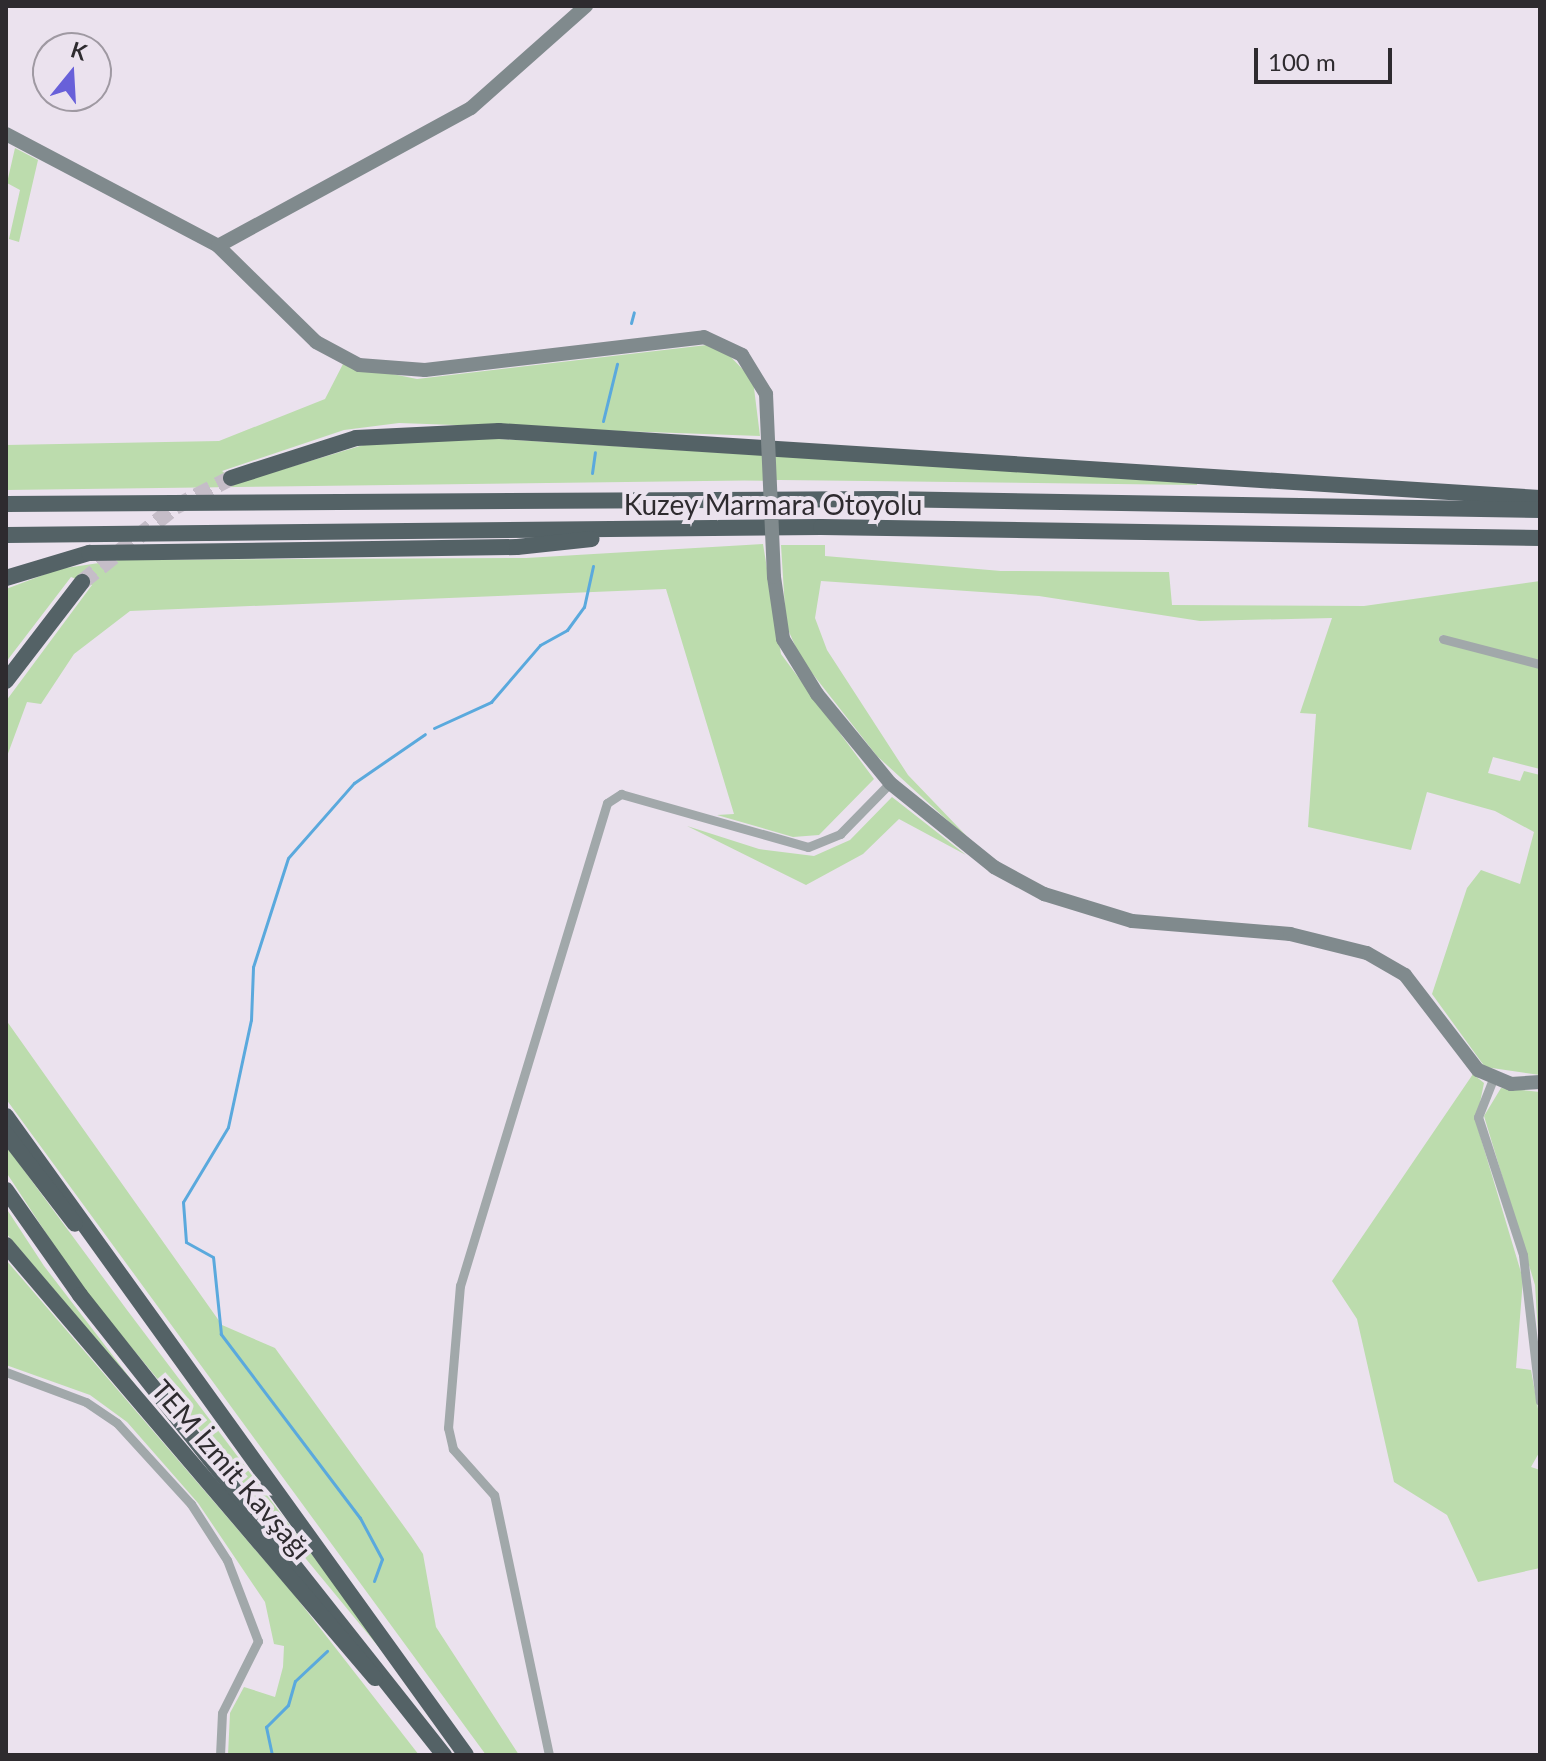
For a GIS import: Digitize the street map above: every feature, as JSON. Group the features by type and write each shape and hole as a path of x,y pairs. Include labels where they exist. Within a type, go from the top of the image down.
{"highway":[{"path":"231,478 356,438 499,431 1540,498"},
{"name":"Kuzey Marmara Otoyolu","path":"6,504 886,499 1540,510"},
{"path":"6,578 89,553 517,547 676,529"},
{"name":"Kuzey Marmara Otoyolu","path":"6,535 676,529 1540,538"},
{"path":"7,679 82,582"},
{"path":"6,1116 143,1315"},
{"path":"6,1134 466,1755"},
{"path":"6,1190 72,1285 422,1723 444,1755"},
{"name":"TEM İzmit Kavşağı","path":"6,1245 372,1675 422,1723"}],"street":[{"path":"218,246 471,108 586,6"},
{"path":"6,134 218,246 316,342 359,365 425,370 704,337 742,355 766,394 774,577 794,663 890,783 994,867 1070,904 1159,926 1316,939 1382,959 1415,985 1469,1062 1493,1079 1540,1082"},
{"path":"1443,639 1540,664"},
{"path":"549,1755 494,1495 453,1449 448,1428 460,1286 607,803 621,794 808,847 840,834 890,783"},
{"path":"1493,1079 1478,1117 1523,1255 1540,1401"},
{"path":"6,1372 86,1402 117,1423 191,1504 227,1560 258,1641 222,1713 220,1755"}],"green space":[{"path":"15,148 38,160 19,242 9,239 20,190 7,183"},
{"path":"707,345 726,352 753,380 760,436 399,423 344,430 222,471 237,483 370,443 466,437 1197,482 1197,485 780,480 6,490 6,445 219,441 325,399 343,364 417,379"},
{"path":"763,544 781,654 874,779 819,835 793,837 717,815 734,814 666,589 130,611 74,654 41,704 27,702 6,759 6,701 92,585 71,577 6,662 6,589 59,569 119,560 526,558"},
{"path":"781,545 825,545 825,556 1001,571 1169,572 1172,605 1364,606 1540,581 1540,661 1441,635 1439,642 1540,668 1540,769 1493,757 1488,773 1520,781 1524,771 1540,775 1540,1075 1485,1067 1432,994 1467,888 1481,870 1520,884 1534,832 1495,811 1427,792 1411,850 1308,827 1316,714 1300,713 1332,618 1200,621 1039,596 821,581 815,618 827,650 908,775 981,851 877,756 801,659 786,625"},
{"path":"892,797 966,855 899,819 863,854 806,885 687,826 759,849 814,856 850,840"},
{"path":"6,1020 222,1325 275,1348 411,1536 423,1554 436,1627 519,1755 486,1755 6,1099"},
{"path":"1473,1074 1484,1083 1476,1122 1523,1279 1516,1368 1531,1370 1540,1420 1540,1451 1531,1467 1540,1470 1540,1568 1478,1582 1447,1515 1394,1482 1357,1319 1332,1281"},
{"path":"1501,1088 1540,1092 1540,1364 1535,1285 1484,1116"},
{"path":"6,1146 415,1691 80,1285 6,1172"},
{"path":"6,1208 44,1266 140,1391 6,1233"},
{"path":"6,1260 295,1596 419,1755 228,1755 230,1713 244,1687 275,1697 283,1667 284,1646 274,1644 265,1602 198,1503 127,1422 90,1395 6,1365"}],"waterway":[{"path":"631,323 634,312"},
{"path":"603,421 617,364"},
{"path":"592,473 595,452"},
{"path":"434,728 491,702 540,645 567,630 584,607 593,566"},
{"path":"374,1581 382,1559 360,1518 221,1334 213,1257 186,1242 183,1202 228,1127 251,1020 253,967 288,858 354,783 425,734"},
{"path":"272,1755 266,1727 288,1705 295,1681 327,1651"}],"tunnel":[{"path":"82,582 175,507 231,478"}]}
